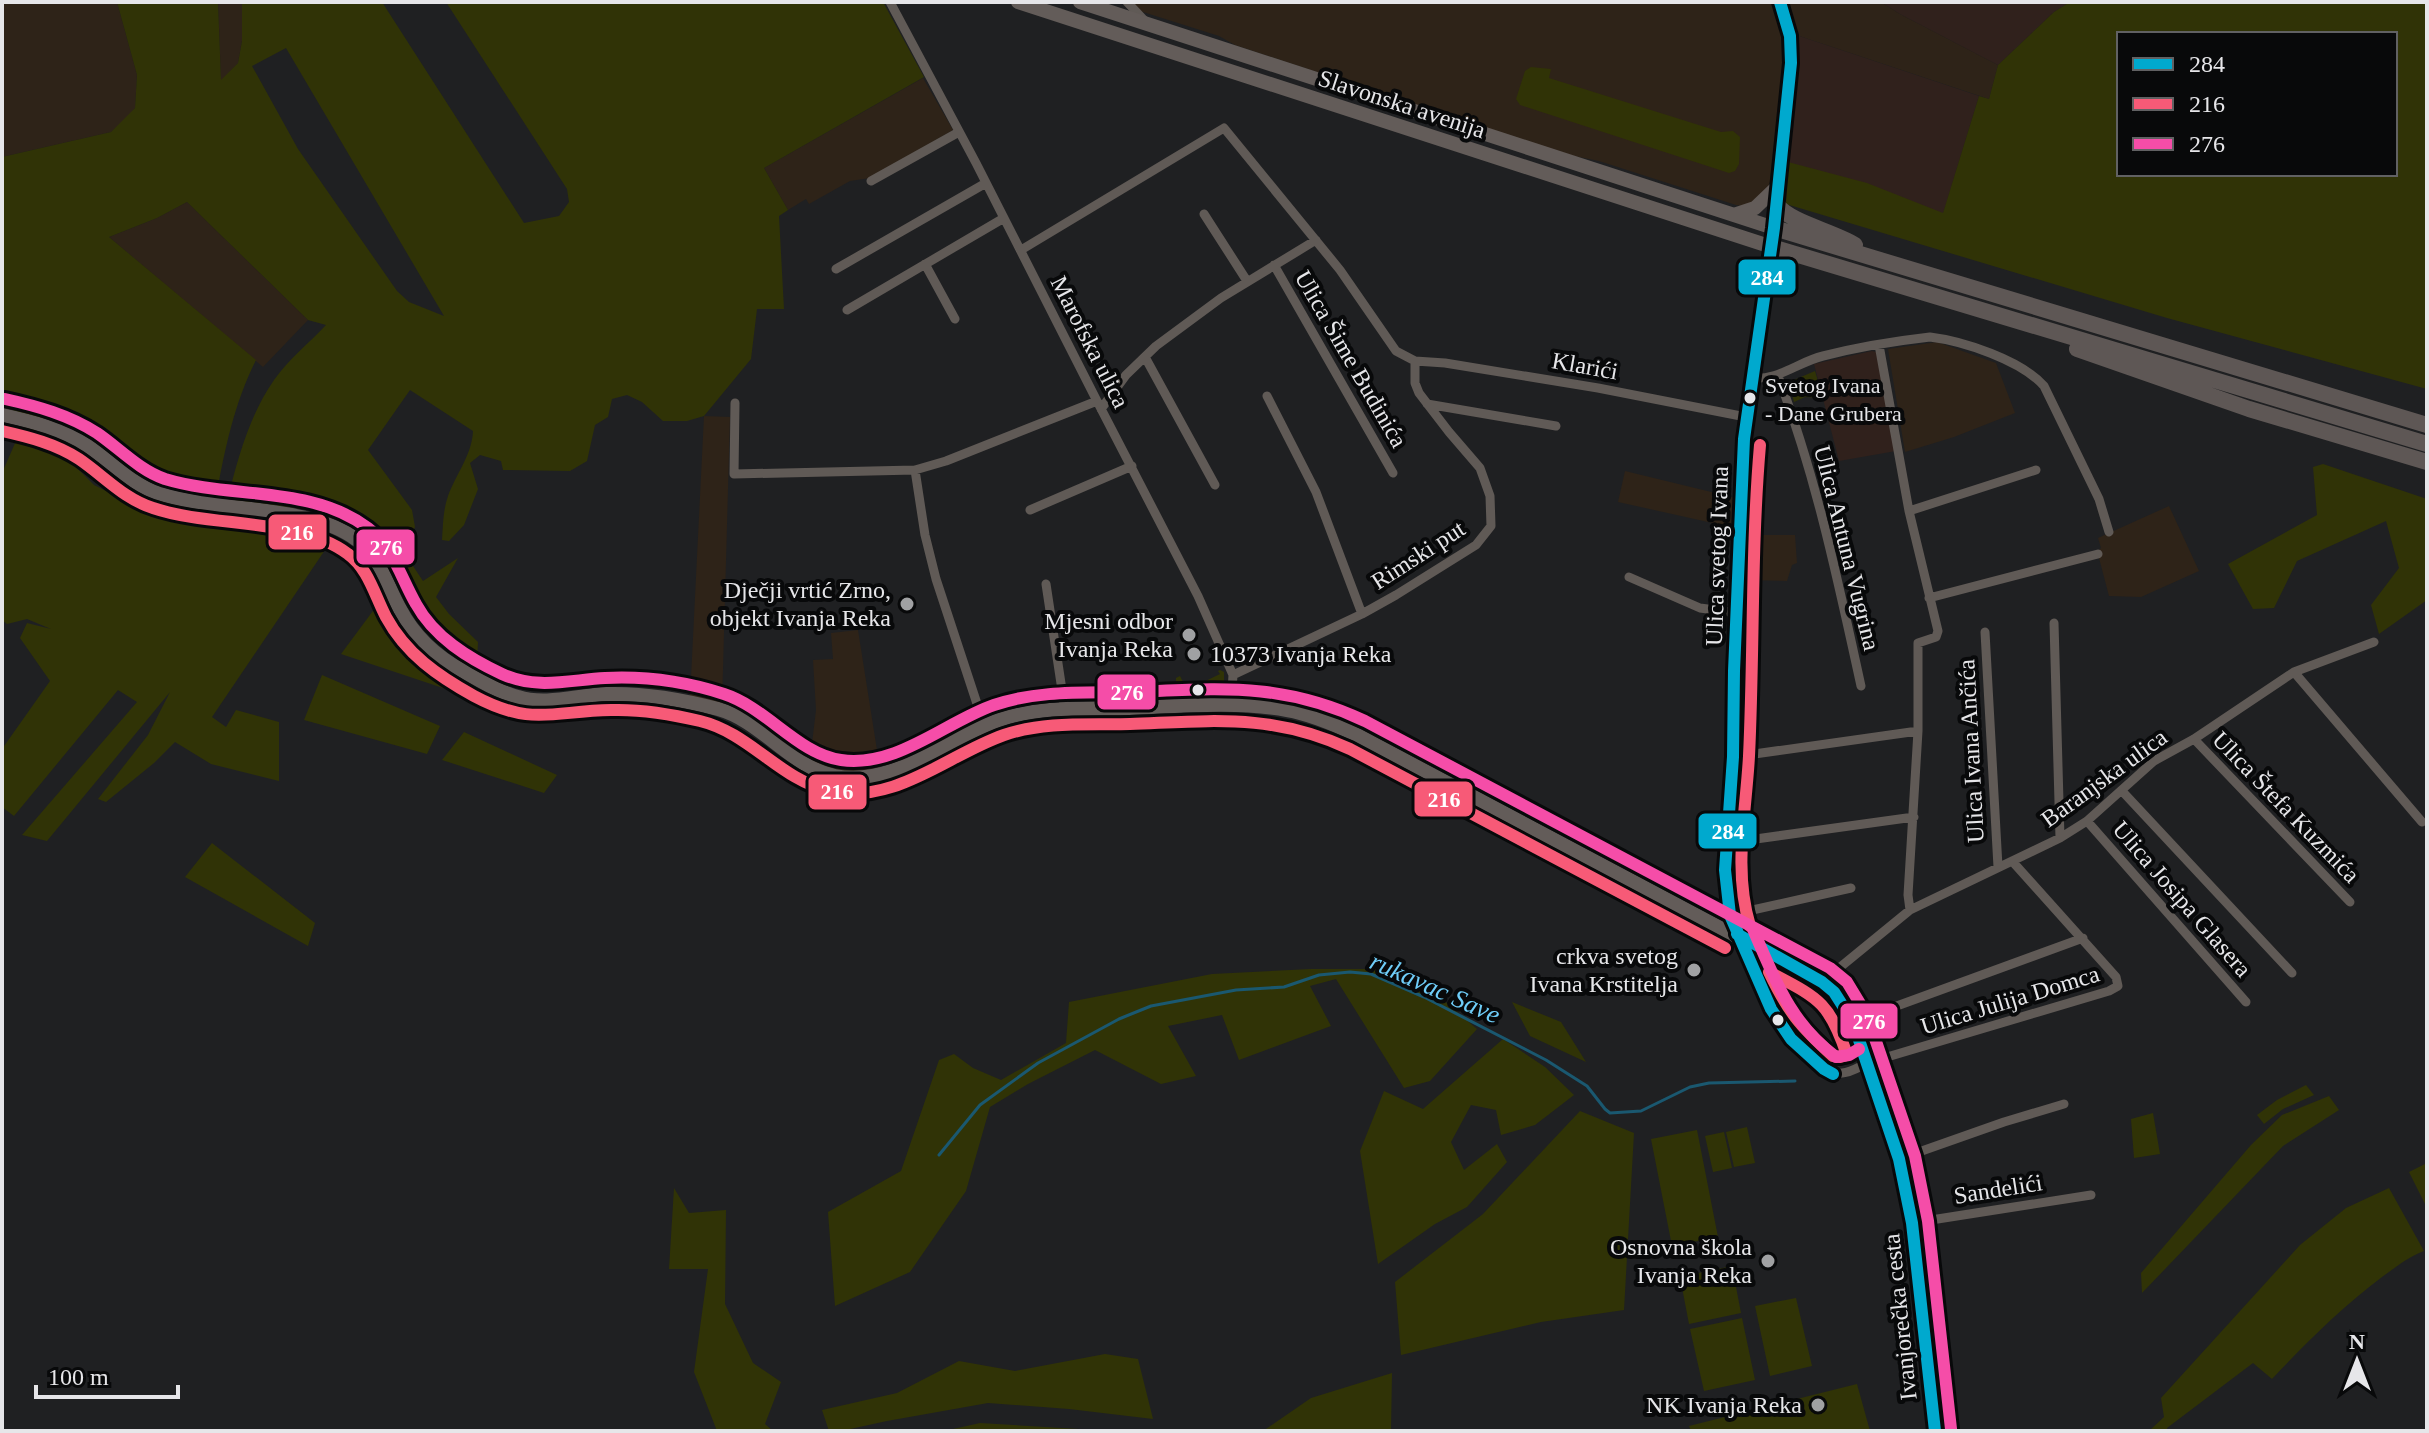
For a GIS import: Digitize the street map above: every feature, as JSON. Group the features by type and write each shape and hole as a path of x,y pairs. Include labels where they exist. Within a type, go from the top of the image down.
{"highway":[{"path":"1777,205 1785,214 1843,238 1869,257"},
{"path":"1774,228 2427,425"},
{"path":"1772,247 2427,444"},
{"path":"2038,327 2055,341 2152,376 2249,409 2427,462"}],"main road":[{"name":"Slavonska avenija","path":"1018,2 1772,247"},
{"name":"Slavonska avenija","path":"1080,2 1774,228"},
{"path":"1734,215 1755,208 1778,186"},
{"name":"Ivanjorečka cesta","path":"2,415 49,428 77,440 142,486 157,493 205,504 300,517 340,529 357,540 376,560 400,610 426,645 463,671 517,697 543,701 624,694 724,711 749,724 799,760 830,775 852,778 892,771 984,725 1028,712 1231,706 1271,707 1299,712 1342,728 1737,934 1822,982 1834,992 1853,1022 1899,1159 1912,1223 1935,1431"}],"street":[{"name":"Marofska ulica","path":"890,2 1198,596 1233,675 1231,706"},
{"path":"1127,2 1149,26"},
{"name":"Ulica svetog Ivana","path":"1737,934 1730,915 1725,870 1733,757 1746,417 1772,247 1792,47 1780,2"},
{"path":"1021,250 1224,128 1340,270 1396,351 1415,361"},
{"path":"871,181 959,132"},
{"path":"836,269 986,183"},
{"path":"1204,214 1247,281"},
{"path":"847,310 1004,218"},
{"path":"735,403 734,474 915,470 1099,405 1145,357 1192,318 1316,240"},
{"path":"925,264 955,319"},
{"name":"Ulica Šime Budinića","path":"1274,265 1393,473"},
{"path":"1751,378 1778,376 1797,365 1824,356 1930,337 1943,338 1999,358 2037,379 2054,405 2087,471 2109,532"},
{"path":"1879,345 1909,511 1938,631 1936,637 1918,643 1916,656 1918,731 1908,895 1910,910"},
{"path":"1145,357 1215,485"},
{"name":"Rimski put","path":"1233,675 1362,614 1476,545 1491,526 1490,496 1480,468 1427,404 1415,383 1415,361"},
{"name":"Klarići","path":"1415,361 1445,363 1598,388 1746,417"},
{"name":"Ulica Antuna Vugrina","path":"1778,376 1789,403 1830,544 1861,686"},
{"path":"1267,396 1316,492 1362,614"},
{"path":"1427,404 1556,426"},
{"path":"1030,510 1132,466"},
{"path":"915,470 925,535 936,579 984,725"},
{"path":"1909,511 2036,470"},
{"path":"1929,598 2098,554"},
{"path":"1629,577 1700,608 1737,613"},
{"path":"1046,584 1065,710"},
{"path":"2054,623 2060,838"},
{"name":"Ulica Ivana Ančića","path":"1985,632 1998,867"},
{"name":"Baranjska ulica","path":"1822,982 1910,910 2060,838 2087,821 2154,761 2194,739 2294,672 2374,642"},
{"path":"2294,672 2422,822"},
{"path":"1733,757 1918,731"},
{"name":"Ulica Štefa Kuzmića","path":"2194,739 2350,902"},
{"path":"2122,791 2292,973"},
{"path":"1727,843 1914,817"},
{"name":"Ulica Josipa Glasera","path":"2087,821 2246,1002"},
{"path":"1853,1022 2083,938 2012,861"},
{"path":"1730,915 1851,888"},
{"name":"Ulica Julija Domca","path":"1737,934 1781,1026 1824,1069 1833,1074 2030,1016 2118,986 2116,977 2083,938"},
{"path":"1899,1159 2064,1104"},
{"name":"Sandelići","path":"1912,1223 2091,1195"}],"shaded area":[{"path":"2,2 117,2 137,75 135,108 126,119 111,132 2,157"},
{"path":"218,2 242,2 242,41 238,63 221,81"},
{"path":"1131,2 1774,2 1787,45 1770,182 1765,195 1744,206 1736,205 1599,161 1564,154 1235,45 1219,36 1143,12"},
{"path":"1782,2 1881,2 1998,65 1989,99 1796,35"},
{"path":"1881,2 2070,2 2054,12 1998,65"},
{"path":"1796,35 1979,96 1933,247 1784,196 1791,142"},
{"path":"923,78 953,130 870,178 850,181 809,204 806,199 788,210 764,168"},
{"path":"187,202 308,320 263,367 109,237"},
{"path":"1937,342 1996,363 2015,413 1905,452 1888,349"},
{"path":"1876,352 1896,451 1839,461 1814,364"},
{"path":"704,416 730,417 722,705 690,698"},
{"path":"1625,471 1736,498 1735,528 1618,502"},
{"path":"2169,506 2199,571 2141,597 2109,596 2099,558 2101,548 2098,538"},
{"path":"1744,535 1795,535 1797,563 1792,565 1787,581 1744,580"},
{"path":"858,630 880,769 832,771 810,760 816,710 813,660 833,659 831,633"}],"green space":[{"path":"117,2 218,2 221,80 238,63 242,41 242,2 382,2 524,223 559,216 569,202 567,189 446,2 883,2 924,77 764,168 788,210 779,216 784,309 757,309 751,359 704,416 687,421 663,421 642,402 627,395 612,399 608,417 595,425 587,461 570,471 503,470 501,461 480,455 470,463 478,489 464,525 449,541 442,540 445,507 470,448 473,431 410,390 368,450 412,510 415,527 403,551 423,581 458,558 436,597 478,642 477,663 441,642 395,559 365,528 346,515 227,501 245,438 265,394 286,366 326,325 308,320 187,202 109,237 256,360 236,410 216,497 166,486 148,478 76,429 2,407 2,157 111,132 135,108 137,75","holes":["286,48 444,316 409,302 397,291 298,149 252,66"]},
{"path":"2070,2 2427,2 2427,389 2167,318 1786,204 1788,162 1867,183 1943,213 1979,96 1989,99 1998,65 2054,12"},
{"path":"1531,67 1551,69 1549,78 1721,132 1733,131 1740,137 1739,164 1735,171 1729,173 1520,105 1516,99 1525,71"},
{"path":"1815,371 1823,398 1805,397 1794,402 1789,382"},
{"path":"23,425 41,429 82,450 74,465 94,485 141,508 145,500 158,499 312,526 313,535 327,547 212,717 226,727 236,710 279,722 279,781 211,764 175,742 106,802 98,799 148,735 170,692 47,841 22,835 137,702 118,690 14,816 2,807 2,749 50,681 20,638 27,623 51,629 27,619 7,624 2,620 2,473"},
{"path":"2323,464 2427,499 2427,600 2379,634 2371,605 2399,568 2386,521 2297,561 2274,608 2253,609 2228,564 2317,515 2313,467"},
{"path":"384,596 410,649 482,692 473,698 341,654"},
{"path":"1220,670 1224,672 1222,693 1176,697 1176,678 1180,676 1187,690 1220,674"},
{"path":"322,675 440,726 427,754 304,720"},
{"path":"464,732 557,775 544,793 442,760"},
{"path":"212,843 315,923 308,946 185,877"},
{"path":"1311,969 1407,969 1477,1029 1430,1081 1404,1088 1336,979 1310,986 1331,1026 1239,1060 1222,1015 1168,1026 1196,1076 1161,1084 1095,1050 990,1107 966,1191 910,1272 835,1306 828,1212 901,1171 939,1060 954,1054 973,1068 1001,1080 1066,1043 1069,1002 1212,974"},
{"path":"1512,1002 1561,1022 1586,1062 1530,1036"},
{"path":"1503,1039 1545,1067 1574,1095 1535,1125 1501,1135 1496,1110 1471,1105 1451,1142 1464,1170 1497,1144 1507,1162 1467,1207 1435,1224 1378,1264 1360,1151 1384,1091 1423,1109"},
{"path":"2306,1085 2314,1095 2283,1109 2264,1124 2257,1115 2277,1100"},
{"path":"2329,1096 2339,1110 2283,1146 2142,1293 2141,1273 2251,1145 2282,1115"},
{"path":"1580,1111 1634,1133 1624,1310 1541,1322 1401,1355 1395,1282 1483,1214"},
{"path":"2153,1113 2160,1154 2134,1158 2131,1119"},
{"path":"1747,1127 1755,1163 1734,1167 1726,1132"},
{"path":"1697,1130 1718,1237 1672,1246 1651,1139"},
{"path":"1724,1132 1732,1168 1713,1172 1705,1136"},
{"path":"2427,1163 2427,1208 2409,1172"},
{"path":"674,1188 689,1213 726,1210 725,1304 753,1363 781,1382 765,1424 773,1431 717,1431 694,1372 708,1269 669,1269"},
{"path":"2389,1188 2424,1251 2397,1266 2353,1300 2272,1379 2253,1363 2167,1431 2149,1431 2164,1417 2161,1398 2300,1245 2346,1208"},
{"path":"1732,1266 1741,1313 1689,1324 1680,1277"},
{"path":"1796,1298 1812,1366 1770,1376 1755,1306"},
{"path":"1742,1318 1755,1380 1704,1391 1690,1329"},
{"path":"1105,1354 1138,1359 1153,1419 988,1403 829,1431 822,1410 897,1393 959,1361 1015,1371"},
{"path":"1392,1373 1391,1430 1263,1431 1311,1398"},
{"name":"NK Ivanja Reka","path":"1857,1384 1870,1431 1691,1431 1689,1426"},
{"path":"980,1423 1112,1431 944,1431"}],"waterway":[{"name":"rukavac Save","path":"939,1155 980,1105 1038,1063 1119,1019 1151,1006 1236,990 1284,987 1319,975 1350,972 1371,974 1424,997 1546,1060 1587,1086 1610,1113 1641,1111 1690,1087 1709,1083 1795,1081"}],"transit line":[{"name":"284","path":"1780,2 1790,36 1791,63 1774,228 1744,439 1733,757 1725,870 1730,915 1771,1009 1791,1039 1833,1074"},
{"name":"276","path":"5,399 75,421 97,433 146,470 165,479 296,499 346,514 368,528 384,544 432,627 465,654 502,674 540,683 605,678 650,679 710,690 740,701 811,749 841,760 862,761 882,757 901,751 994,705 1061,693 1248,690 1305,699 1365,721 1830,968 1847,982 1867,1015 1915,1156 1928,1221 1951,1429"},
{"name":"216","path":"2,431 61,449 123,493 153,508 201,518 280,528 328,542 348,554 361,567 386,617 413,653 436,672 494,706 542,715 633,710 700,721 734,735 812,785 830,791 854,793 899,785 1004,735 1035,728 1216,721 1294,729 1350,749 1725,948"},
{"name":"216","path":"1750,926 1741,863 1749,756 1760,445"},
{"name":"276","path":"1752,927 1785,998 1806,1029 1836,1057 1859,1049"},
{"name":"284","path":"1737,934 1822,982 1834,992 1853,1022 1899,1159 1912,1223 1935,1431"},
{"name":"216","path":"1769,972 1820,1003 1834,1023 1847,1055 1833,1056 1812,1036 1782,998 1769,972"}],"place":[{"name":"Svetog Ivana - Dane Grubera","path":"1750,398"},
{"name":"Dječji vrtić Zrno, objekt Ivanja Reka","path":"907,604"},
{"name":"Mjesni odbor Ivanja Reka","path":"1189,635"},
{"name":"10373 Ivanja Reka","path":"1194,654"},
{"name":"crkva svetog Ivana Krstitelja","path":"1694,970"},
{"name":"Osnovna škola Ivanja Reka","path":"1768,1261"},
{"name":"NK Ivanja Reka","path":"1818,1405"}]}
